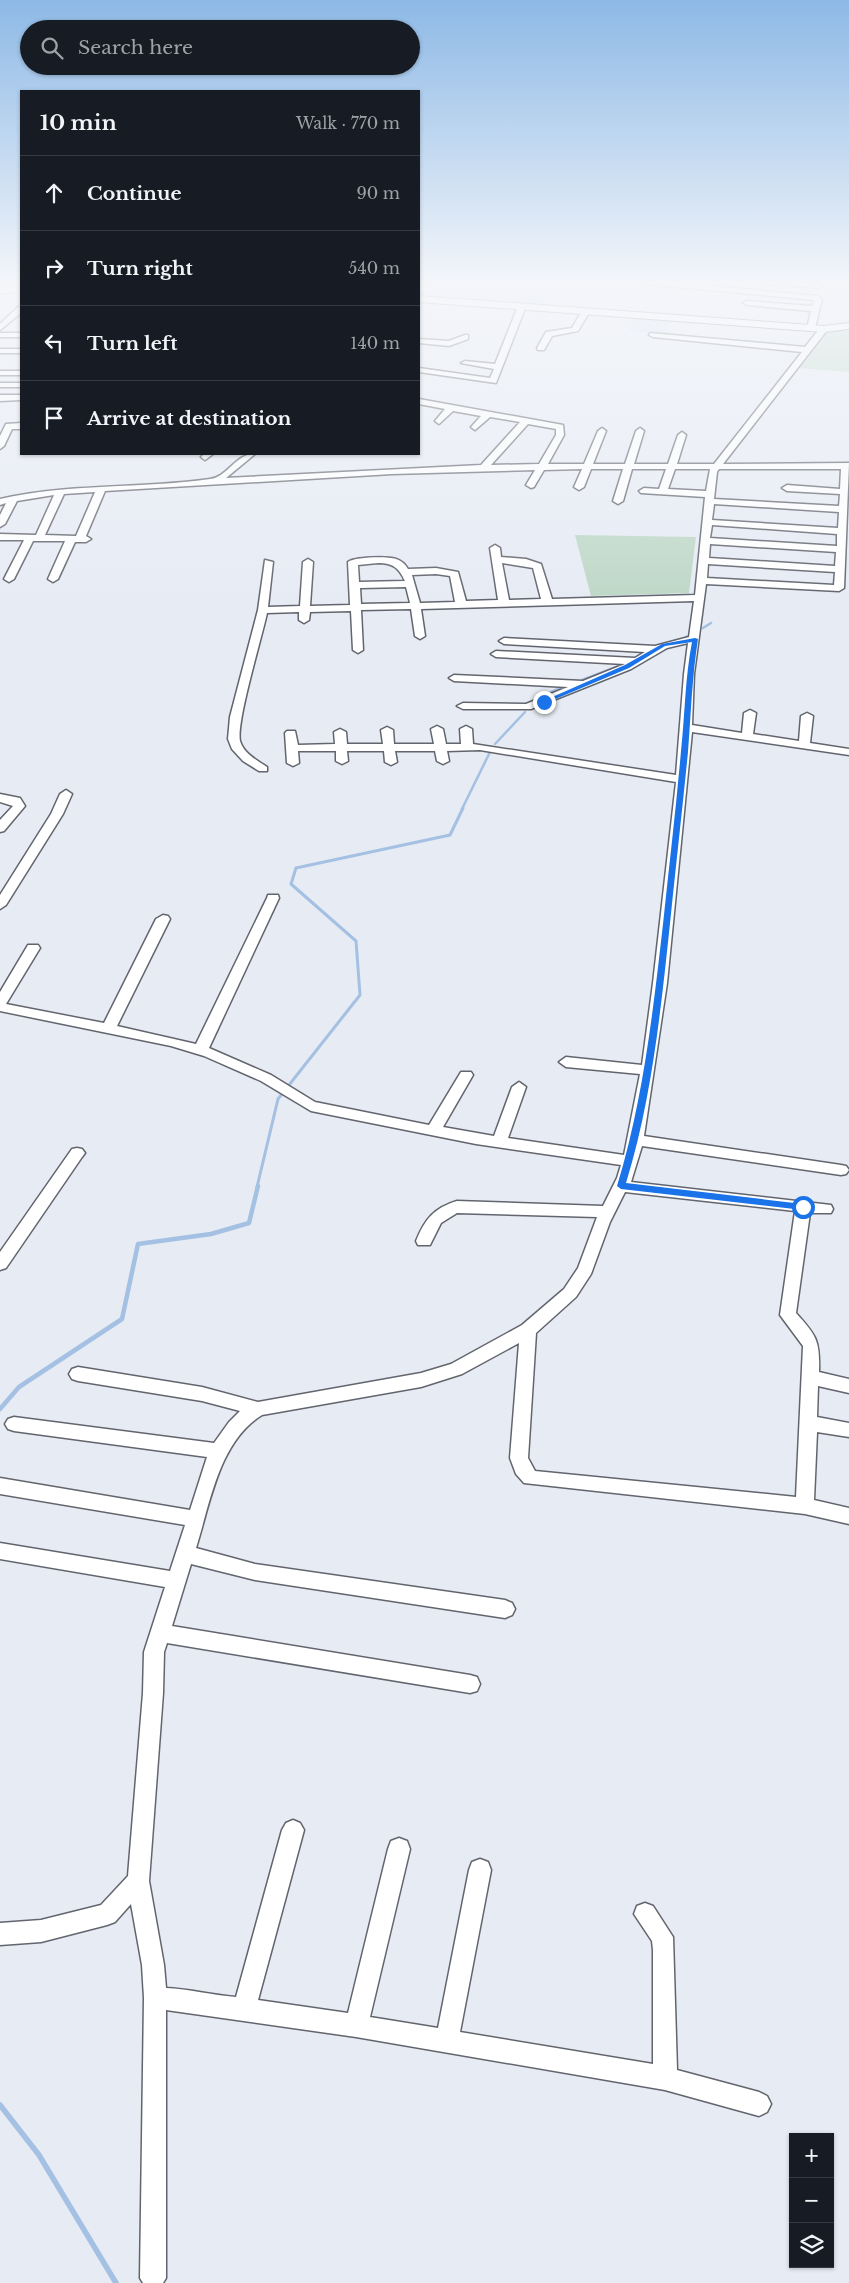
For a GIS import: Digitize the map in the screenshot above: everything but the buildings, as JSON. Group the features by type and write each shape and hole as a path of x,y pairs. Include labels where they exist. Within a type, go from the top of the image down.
{"street":[{"path":"153,2278 155,1998 153,1965 138,1881 142,1798 153,1693 154,1652 218,1451 234,1426 245,1415 258,1409 421,1380 463,1366 528,1330 570,1293 585,1270 607,1212 621,1186 630,1161 648,1070 682,779 689,674 702,581 712,472 776,388"},
{"path":"0,398 20,398"},
{"path":"420,402 555,425 562,431 531,485"},
{"path":"439,421 451,407"},
{"path":"475,427 490,413"},
{"path":"482,468 527,420"},
{"path":"0,446 9,426 20,426"},
{"path":"580,487 602,431"},
{"path":"618,501 640,431"},
{"path":"663,491 682,435"},
{"path":"214,483 250,455"},
{"path":"0,502 14,498 60,492 367,472 541,466 848,466 839,588 702,581"},
{"path":"787,488 845,492"},
{"path":"53,579 79,539 101,489"},
{"path":"644,491 663,491 709,498 844,509"},
{"path":"10,579 60,492"},
{"path":"0,524 14,498"},
{"path":"706,522 843,531"},
{"path":"0,537 79,539"},
{"path":"705,541 841,549"},
{"path":"495,548 504,603"},
{"path":"497,560 526,562 537,566 547,601"},
{"path":"358,650 353,562 394,561 402,567 411,584 420,636"},
{"path":"703,561 840,569"},
{"path":"263,769 247,759 234,739 236,717 263,610 268,562"},
{"path":"305,615 308,562"},
{"path":"405,572 436,570 454,574 461,604"},
{"path":"355,585 411,584"},
{"path":"263,610 305,615 356,608 414,605 700,598"},
{"path":"463,706 527,707 587,684 670,643 695,639"},
{"path":"504,641 656,650"},
{"path":"496,654 633,661"},
{"path":"454,678 587,684"},
{"path":"747,737 750,712"},
{"path":"804,746 807,716"},
{"path":"686,728 849,752"},
{"path":"437,729 443,761"},
{"path":"466,729 467,746"},
{"path":"387,730 391,762"},
{"path":"340,732 342,760"},
{"path":"291,733 292,763"},
{"path":"291,748 467,746 496,748 537,757 682,779"},
{"path":"0,905 57,814 66,794"},
{"path":"0,798 16,801 19,806 0,828"},
{"path":"200,1051 273,898"},
{"path":"108,1029 163,919"},
{"path":"32,948 0,1005 173,1042 230,1061 278,1085 304,1101 325,1109 499,1142 630,1161"},
{"path":"566,1062 648,1070"},
{"path":"433,1130 466,1075"},
{"path":"499,1142 519,1087"},
{"path":"635,1140 842,1170"},
{"path":"0,1264 77,1153"},
{"path":"621,1186 826,1209"},
{"path":"424,1240 431,1222 445,1210 457,1207 607,1212"},
{"path":"803,1207 788,1315 804,1333 811,1346 805,1506"},
{"path":"528,1330 519,1458 522,1469 530,1478 805,1506 849,1516"},
{"path":"78,1374 202,1394 258,1409"},
{"path":"810,1377 849,1386"},
{"path":"808,1423 849,1430"},
{"path":"14,1424 218,1451"},
{"path":"0,1486 197,1520"},
{"path":"0,1551 177,1582"},
{"path":"186,1554 255,1572 505,1609"},
{"path":"160,1633 470,1684"},
{"path":"244,2009 293,1830"},
{"path":"356,2026 400,1849"},
{"path":"447,2041 480,1870"},
{"path":"0,1934 41,1931 107,1914 138,1881"},
{"path":"645,1914 662,1937 664,1950 665,2078"},
{"path":"155,1998 356,2026 665,2078 760,2104"}],"green space":[{"path":"575,535 696,537 689,593 591,596"}],"waterway":[{"path":"703,628 711,623"},
{"path":"582,680 627,663"},
{"path":"534,700 564,686"},
{"path":"495,744 525,712"},
{"path":"462,809 491,750"},
{"path":"257,1187 278,1099 360,995 356,941 291,884 296,868 450,835 463,808"},
{"path":"0,1409 19,1387 122,1319 138,1244 211,1234 249,1223 258,1186"},
{"path":"0,2105 39,2155 116,2283"}],"route":[{"path":"544,702 627,667 664,645 695,639 689,674 685,750 660,983 648,1070 635,1140 621,1186 803,1207"}]}
